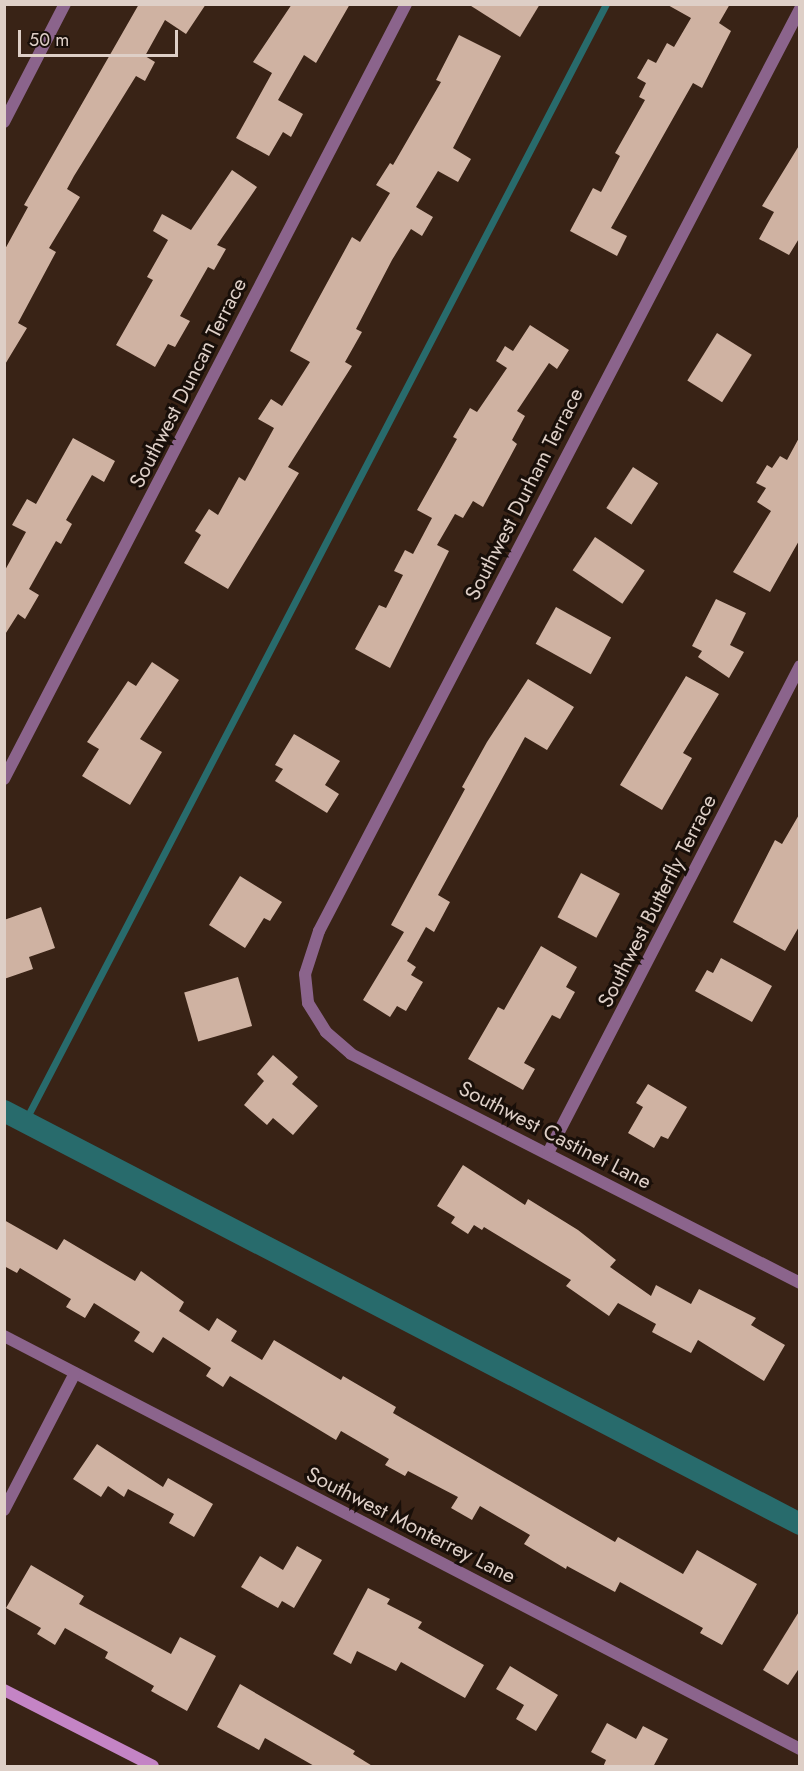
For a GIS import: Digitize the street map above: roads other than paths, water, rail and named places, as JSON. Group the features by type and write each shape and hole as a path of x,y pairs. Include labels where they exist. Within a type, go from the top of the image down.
{"street":[{"path":"4,122 65,4"},
{"name":"Southwest Duncan Terrace","path":"4,779 406,4"},
{"name":"Southwest Durham Terrace","path":"308,1003 305,974 319,931 800,9"},
{"name":"Southwest Butterfly Terrace","path":"548,1153 800,666"},
{"name":"Southwest Castinet Lane","path":"308,1003 326,1032 351,1054 800,1283"},
{"name":"Southwest Monterrey Lane","path":"4,1336 800,1749"},
{"path":"4,1510 75,1373"},
{"path":"4,1690 153,1767"}],"waterway":[{"path":"25,1121 606,4"},
{"path":"4,1111 800,1524"}]}
